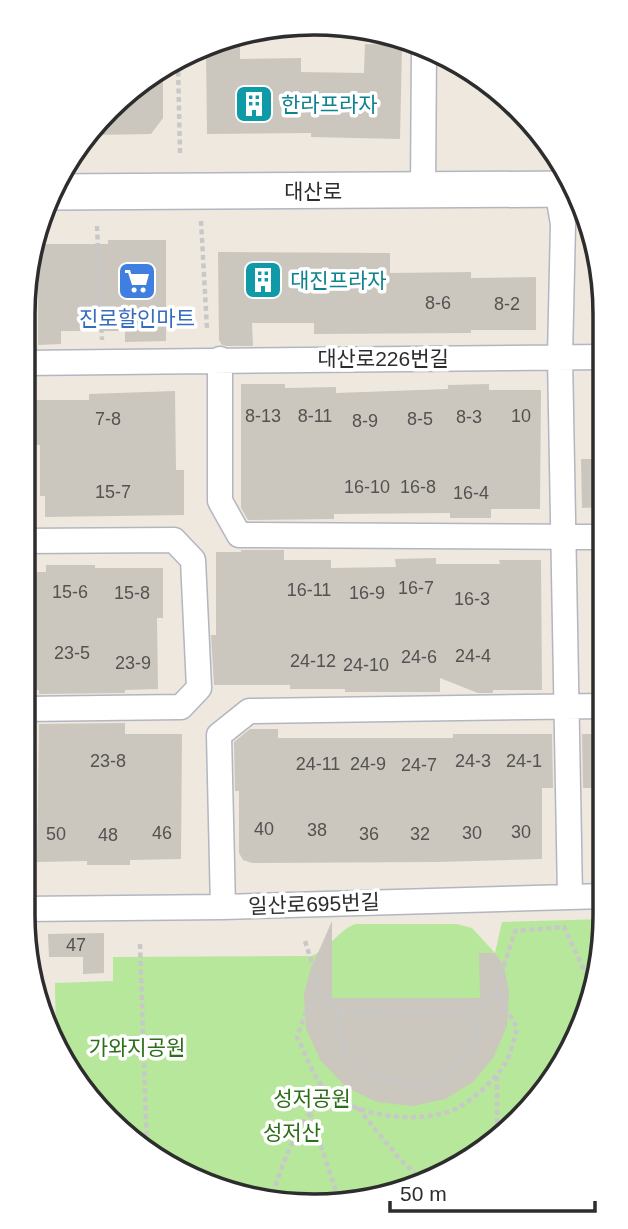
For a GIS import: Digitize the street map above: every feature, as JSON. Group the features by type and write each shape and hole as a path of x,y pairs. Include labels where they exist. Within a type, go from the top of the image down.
{"main road":[{"name":"대산로","path":"64,192 563,189"}],"street":[{"path":"423,190 424,57"},
{"path":"566,194 559,357 570,896"},
{"name":"대산로226번길","path":"35,362 593,357"},
{"path":"213,360 220,501 239,535 593,537"},
{"path":"35,541 174,540 193,560 199,688 181,707 35,709"},
{"path":"223,907 219,735 249,711 593,706"},
{"name":"일산로695번길","path":"35,909 223,907 593,896"}],"path":[{"path":"178,70 180,154"},
{"path":"201,220 206,329"},
{"path":"97,226 103,362"},
{"path":"305,941 321,991 339,1012 338,1033 344,1053 364,1074 391,1082 420,1084 447,1076 466,1056 477,1034 477,1012 496,991 516,931 564,927 586,975"},
{"path":"140,944 147,1138"},
{"path":"321,991 305,1014 297,1037 327,1092 377,1115 415,1117 454,1110 483,1089 506,1063 517,1028 496,991"},
{"path":"339,1012 477,1012"},
{"path":"497,1073 497,1126"},
{"path":"269,1190 274,1190 288,1148 309,1112 327,1092"},
{"path":"357,1107 398,1157 417,1174"},
{"path":"309,1112 337,1193"}],"green space":[{"name":"성저공원","path":"593,919 588,969 572,1022 556,1055 524,1099 498,1125 469,1147 421,1173 368,1189 314,1194 278,1192 224,1179 174,1157 130,1125 104,1099 72,1054 56,1021 55,983 113,981 113,957 310,956 321,951 355,924 457,924 472,928 495,953 502,922"}],"building":[{"path":"365,44 384,45 402,49 400,139 311,137 311,133 207,134 207,56 240,46 240,59 301,58 301,72 364,73"},
{"path":"163,80 163,118 151,134 100,135 130,104"},
{"path":"108,240 166,240 166,341 125,342 125,331 61,331 61,344 38,345 37,278 44,244 108,244"},
{"path":"218,252 390,253 390,273 471,272 471,278 536,277 536,330 314,334 314,323 252,323 253,346 222,345 219,340"},
{"path":"241,384 285,384 285,388 336,387 336,393 448,389 448,385 489,384 489,390 541,390 540,509 491,509 491,518 450,518 450,513 334,514 334,519 248,520 241,508"},
{"path":"175,391 176,470 184,470 184,515 45,517 45,496 40,496 40,445 35,445 35,400 89,400 89,394"},
{"path":"581,459 593,459 593,507 582,508"},
{"path":"284,550 284,560 331,560 331,568 396,567 395,559 436,558 436,564 500,564 499,560 541,560 542,690 493,690 493,693 478,693 440,678 440,692 345,692 345,689 290,689 290,685 214,685 211,635 216,635 216,552"},
{"path":"46,565 163,568 163,618 157,618 158,689 125,690 125,693 39,694 39,690 35,690 35,572 46,572"},
{"path":"125,723 125,734 182,734 181,859 130,860 130,865 87,865 87,861 37,862 39,724"},
{"path":"250,729 278,729 278,738 453,738 453,734 552,734 553,788 542,788 542,859 252,863 243,860 239,853 239,791 235,791 234,742"},
{"path":"582,734 593,734 593,788 583,788"},
{"path":"332,921 332,998 480,998 479,953 495,953 504,966 509,992 507,1026 493,1058 473,1082 445,1099 412,1106 377,1102 346,1087 321,1061 306,1029 304,994 310,971"},
{"path":"104,933 104,973 83,974 83,957 49,957 48,934"}],"place":[{"name":"한라프라자","path":"254,104"},
{"name":"대진프라자","path":"263,280"},
{"name":"진로할인마트","path":"137,281"}],"park label":[{"name":"가와지공원","path":"137,1047"},
{"name":"성저산","path":"292,1132"}]}
